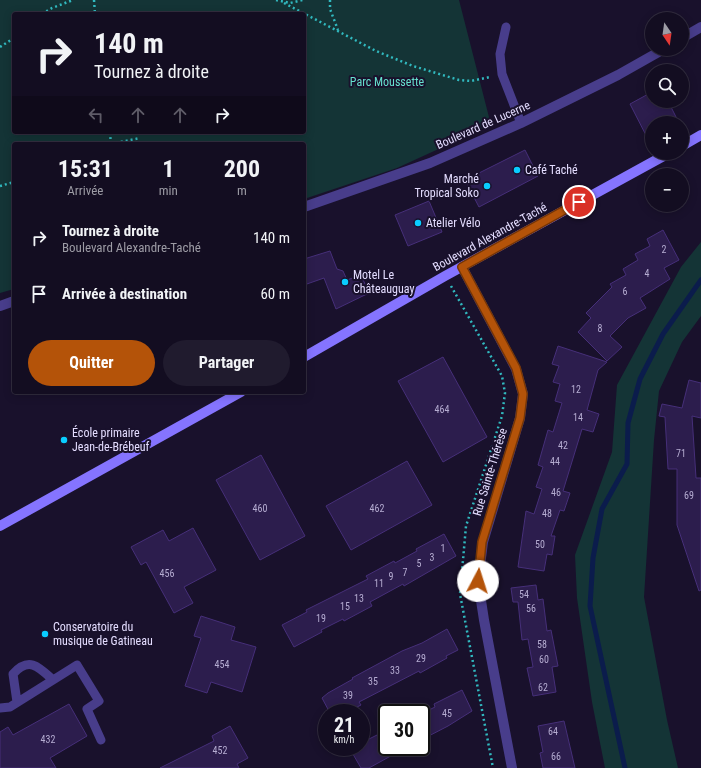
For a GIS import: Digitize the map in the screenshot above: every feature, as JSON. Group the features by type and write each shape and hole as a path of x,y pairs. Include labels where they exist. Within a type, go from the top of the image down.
{"main road":[{"path":"689,142 701,135"},
{"name":"Boulevard Alexandre-Taché","path":"306,356 462,267 656,160"},
{"path":"0,526 236,394"}],"street":[{"path":"689,34 701,27"},
{"name":"Boulevard de Lucerne","path":"306,206 423,166 521,123 618,75 652,56"},
{"name":"Rue Sainte-Thérèse","path":"462,267 516,368 523,394 520,418 482,542 478,581 512,768"},
{"path":"0,306 12,302"}],"lane":[{"path":"506,26 500,54 502,74 521,123"},
{"path":"17,702 13,674 20,666 28,664 40,667 53,680"},
{"path":"0,708 10,707 77,665 99,701 87,709 101,740"}],"path":[{"path":"45,12 73,0"},
{"path":"94,0 95,12"},
{"path":"276,0 302,12"},
{"path":"284,3 303,0"},
{"path":"330,0 330,9 338,30"},
{"path":"306,14 376,50 413,66 459,80 480,80 502,74"},
{"path":"0,47 12,39"},
{"path":"120,142 140,138"},
{"path":"0,186 12,183"}],"green space":[{"name":"Parc Moussette","path":"0,0 459,0 491,125 397,168 306,198 306,142 12,142 12,290 0,293"},
{"path":"701,242 701,316 682,342 659,391 654,440 644,597 667,720 678,768 605,768 592,702 577,598 575,555 612,452 617,385 681,267"}],"building":[{"path":"645,96 645,108 672,108 676,116 645,116 645,133 630,104"},
{"path":"525,150 538,176 479,207 465,180"},
{"name":"Atelier Vélo","path":"429,201 442,232 408,246 395,215"},
{"path":"663,230 679,260 664,268 670,279 640,298 646,308 628,318 610,336 622,347 607,361 578,332 591,318 586,313 612,287 610,284 626,275 623,269 638,260 635,254 650,246 647,239"},
{"name":"Motel Le Châteauguay","path":"330,251 337,269 343,271 347,280 361,275 369,293 336,309 324,278 306,284 306,258"},
{"path":"558,346 607,362 598,370 587,410 599,414 593,432 582,429 563,491 570,493 564,511 560,510 551,536 555,536 552,555 547,554 544,571 518,567 526,511 534,514 542,489 536,487 543,467 538,465 548,430 553,432 562,403 555,401 560,384 553,382 559,366 552,364"},
{"path":"443,357 487,437 443,462 398,381"},
{"path":"689,380 701,383 701,418 692,416 696,478 701,478 701,590 699,591 677,525 677,469 668,469 665,417 659,416 662,404 682,408"},
{"path":"261,455 305,536 260,560 216,480"},
{"path":"407,461 432,505 351,550 326,506"},
{"path":"193,528 216,570 184,587 193,603 174,613 146,562 141,565 131,547 163,530 169,541"},
{"path":"444,534 456,556 404,586 403,584 370,602 372,606 344,621 343,619 321,630 322,632 294,647 282,625 307,612 306,610 368,579 366,576 394,561 395,563 417,551 416,549"},
{"path":"536,585 538,600 543,599 547,631 551,630 558,666 552,667 556,692 533,696 527,668 533,667 528,639 522,640 518,602 513,602 511,588"},
{"path":"201,616 235,627 231,640 256,647 242,692 211,682 207,693 185,686 201,638 194,636"},
{"path":"447,629 458,650 420,673 419,671 359,702 360,704 325,704 322,698 328,693 402,651 422,643"},
{"path":"462,690 472,711 430,735 430,710 435,707 434,704"},
{"path":"69,704 87,736 50,758 56,768 0,768 0,732 8,727 13,735"},
{"path":"564,721 575,768 543,768 540,753 543,752 538,726"},
{"path":"230,726 248,758 237,764 239,768 160,768 214,741 212,736"},
{"path":"377,735 378,756 391,756 369,768 361,768 354,756 370,756 370,738"}],"waterway":[{"path":"625,768 590,606 593,558 602,509 627,464 628,423 640,379 663,334 701,280"}],"place":[{"name":"Café Taché","path":"517,170"},
{"name":"Marché Tropical Soko","path":"487,186"},
{"name":"Atelier Vélo","path":"418,223"},
{"name":"Motel Le Châteauguay","path":"345,282"},
{"name":"École primaire Jean-de-Brébeuf","path":"64,440"},
{"name":"Conservatoire du musique de Gatineau","path":"45,634"}],"route":[{"path":"478,581 482,542 520,418 523,406 523,394 521,380 516,368 462,267 579,202"}]}
